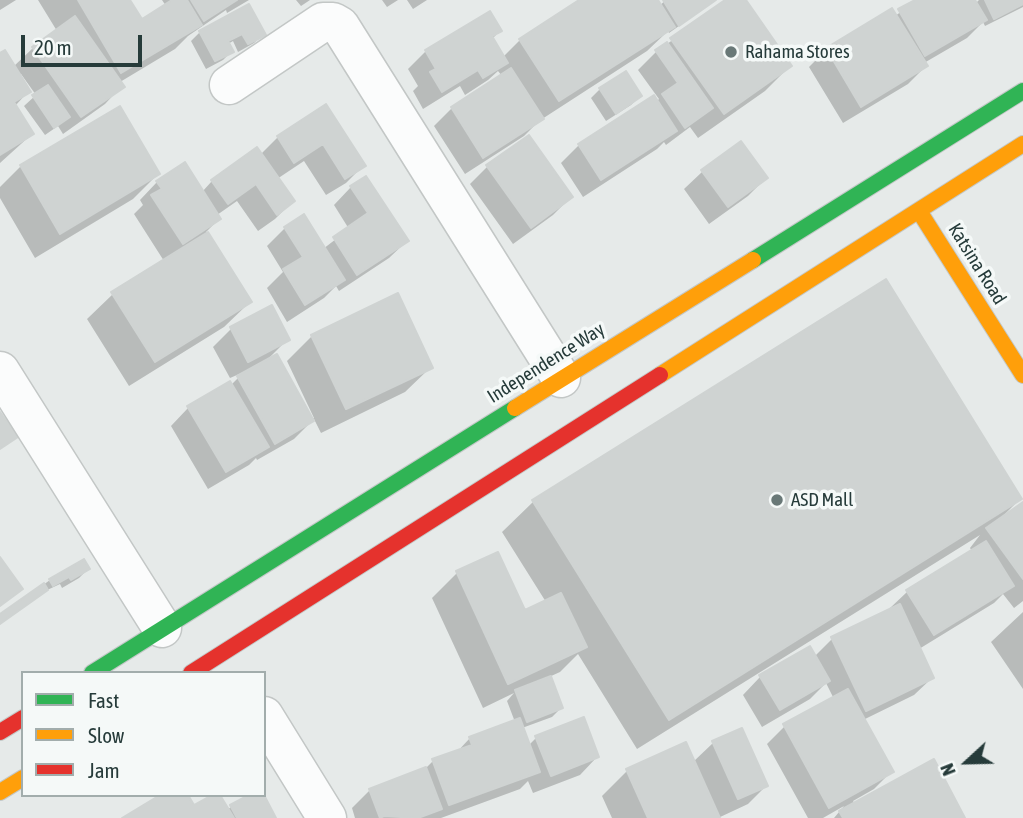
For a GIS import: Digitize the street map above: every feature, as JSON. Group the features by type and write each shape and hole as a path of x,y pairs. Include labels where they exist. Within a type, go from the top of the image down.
{"main road":[{"name":"Independence Way","path":"95,671 1023,91"},
{"path":"198,671 231,662 1023,144"},
{"name":"Katsina Road","path":"919,211 1023,376"},
{"path":"0,733 21,719"},
{"path":"0,792 21,779"}],"street":[{"path":"229,85 323,22 333,22 340,26 561,378"},
{"path":"0,371 162,628"},
{"path":"266,719 327,818"}],"building":[{"path":"78,0 130,0 142,19 172,0 187,0 202,25 121,73"},
{"path":"191,0 237,0 204,21"},
{"path":"579,0 658,0 675,27 559,101 519,39"},
{"path":"663,0 716,0 679,26"},
{"name":"Rahama Stores","path":"725,0 746,0 792,66 724,114 670,38"},
{"path":"915,0 975,0 987,20 925,56 898,9"},
{"path":"985,0 1023,0 1023,4 994,19"},
{"path":"249,4 266,35 248,44 242,34 228,41 234,52 215,61 199,31"},
{"path":"892,8 928,66 861,107 826,48"},
{"path":"490,11 502,31 492,36 508,63 483,78 478,70 442,92 430,72 436,69 425,50"},
{"path":"75,16 125,87 81,117 32,47"},
{"path":"667,42 713,108 685,128 662,94 678,83 655,50"},
{"path":"5,50 31,92 14,102 34,134 0,155 0,53"},
{"path":"511,68 544,119 483,158 451,107"},
{"path":"626,71 642,96 616,114 599,88"},
{"path":"48,85 70,117 54,128 32,95"},
{"path":"654,95 677,131 601,180 578,144"},
{"path":"326,104 366,166 345,179 323,144 294,163 277,136"},
{"path":"120,106 160,174 60,234 20,165"},
{"path":"529,135 573,197 531,228 486,165"},
{"path":"741,141 768,178 728,207 701,170"},
{"path":"257,147 295,201 277,215 256,184 228,204 211,180"},
{"path":"185,162 221,219 183,244 151,195 162,189 156,181"},
{"path":"366,176 409,241 357,275 333,237 368,213 350,186"},
{"path":"304,214 345,280 305,305 283,269 303,257 284,227"},
{"path":"208,232 252,302 155,362 111,292"},
{"name":"ASD Mall","path":"886,279 1022,499 669,720 532,500"},
{"path":"398,293 433,368 346,409 311,335"},
{"path":"272,305 290,340 248,362 230,327"},
{"path":"277,354 314,421 275,444 237,376"},
{"path":"230,381 269,447 226,472 187,406"},
{"path":"0,412 18,437 0,449"},
{"path":"1023,502 1023,579 986,528"},
{"path":"986,541 1014,586 934,635 906,590"},
{"path":"498,552 525,610 561,593 587,647 508,684 456,571"},
{"path":"0,557 23,589 0,606"},
{"path":"84,559 90,569 53,586 49,579"},
{"path":"44,583 48,590 0,624 0,614"},
{"path":"900,604 934,678 866,711 831,637"},
{"path":"810,646 830,681 780,710 759,675"},
{"path":"551,676 563,708 527,722 515,690"},
{"path":"848,689 894,772 829,808 783,724"},
{"path":"584,717 599,757 551,776 535,736"},
{"path":"520,718 540,772 449,805 432,759 472,745 469,737"},
{"path":"742,728 768,786 738,799 712,741"},
{"path":"686,742 720,818 648,818 626,769"},
{"path":"934,759 965,818 843,818 839,811"},
{"path":"426,767 442,809 418,818 380,818 369,789"},
{"path":"157,797 189,797 194,805 208,797 221,797 234,818 122,818"},
{"path":"245,797 265,797 276,818 237,818 230,805"}],"traffic: fast":[{"path":"753,260 1023,91"},
{"path":"95,671 515,408"}],"traffic: slow":[{"path":"660,375 1023,144"},
{"path":"919,211 1023,375"},
{"path":"515,408 753,260"},
{"path":"0,792 21,779"}],"traffic: jam":[{"path":"194,671 660,375"},
{"path":"0,732 21,719"}],"place":[{"name":"Rahama Stores","path":"731,52"},
{"name":"ASD Mall","path":"777,500"}]}
